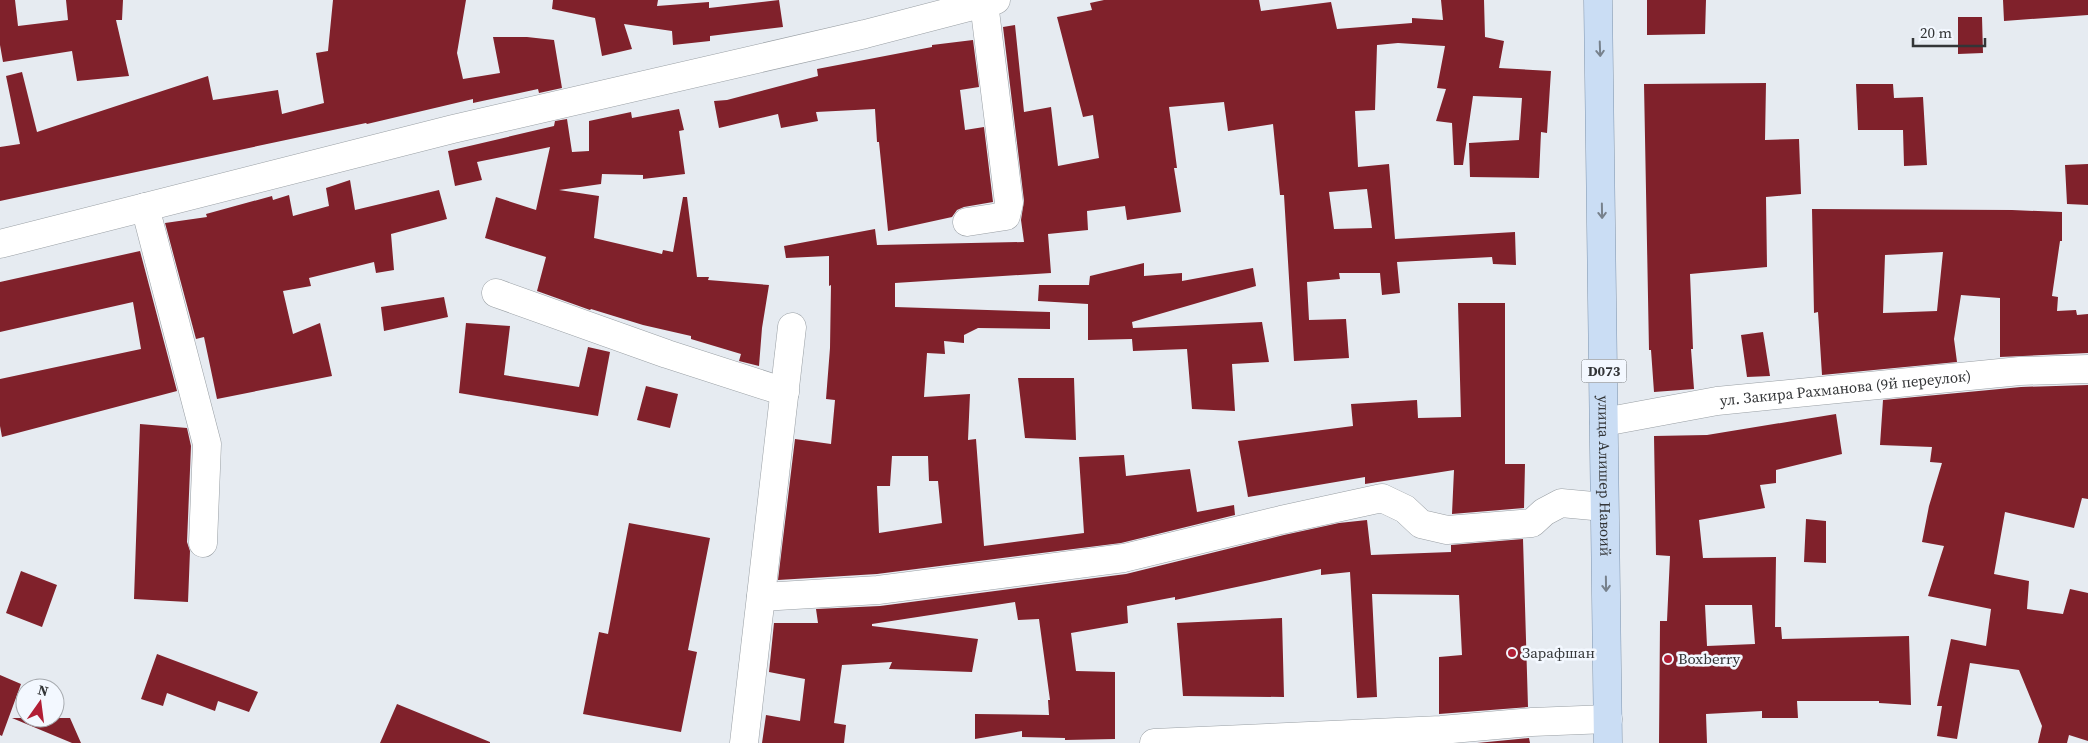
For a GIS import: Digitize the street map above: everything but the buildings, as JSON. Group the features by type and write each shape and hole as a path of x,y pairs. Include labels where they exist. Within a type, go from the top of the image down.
{"main road":[{"name":"улица Алишер Навоий","path":"1598,0 1608,731"}],"street":[{"path":"0,244 454,129 865,34 990,1 1009,203 1006,216 967,222"},
{"path":"144,207 207,444 203,543"},
{"path":"496,293 667,354 784,392"},
{"path":"744,743 792,327"},
{"name":"ул. Закира Рахманова (9й переулок)","path":"1604,422 1717,401 2020,371 2088,369"},
{"path":"761,597 878,590 1124,558 1382,498 1405,509 1422,524 1447,530 1532,523 1544,512 1561,503 1604,507"},
{"path":"1154,743 1442,730 1532,722 1608,731"}],"place":[{"name":"Зарафшан","path":"1512,653"},
{"name":"Boxberry","path":"1668,659"}]}
